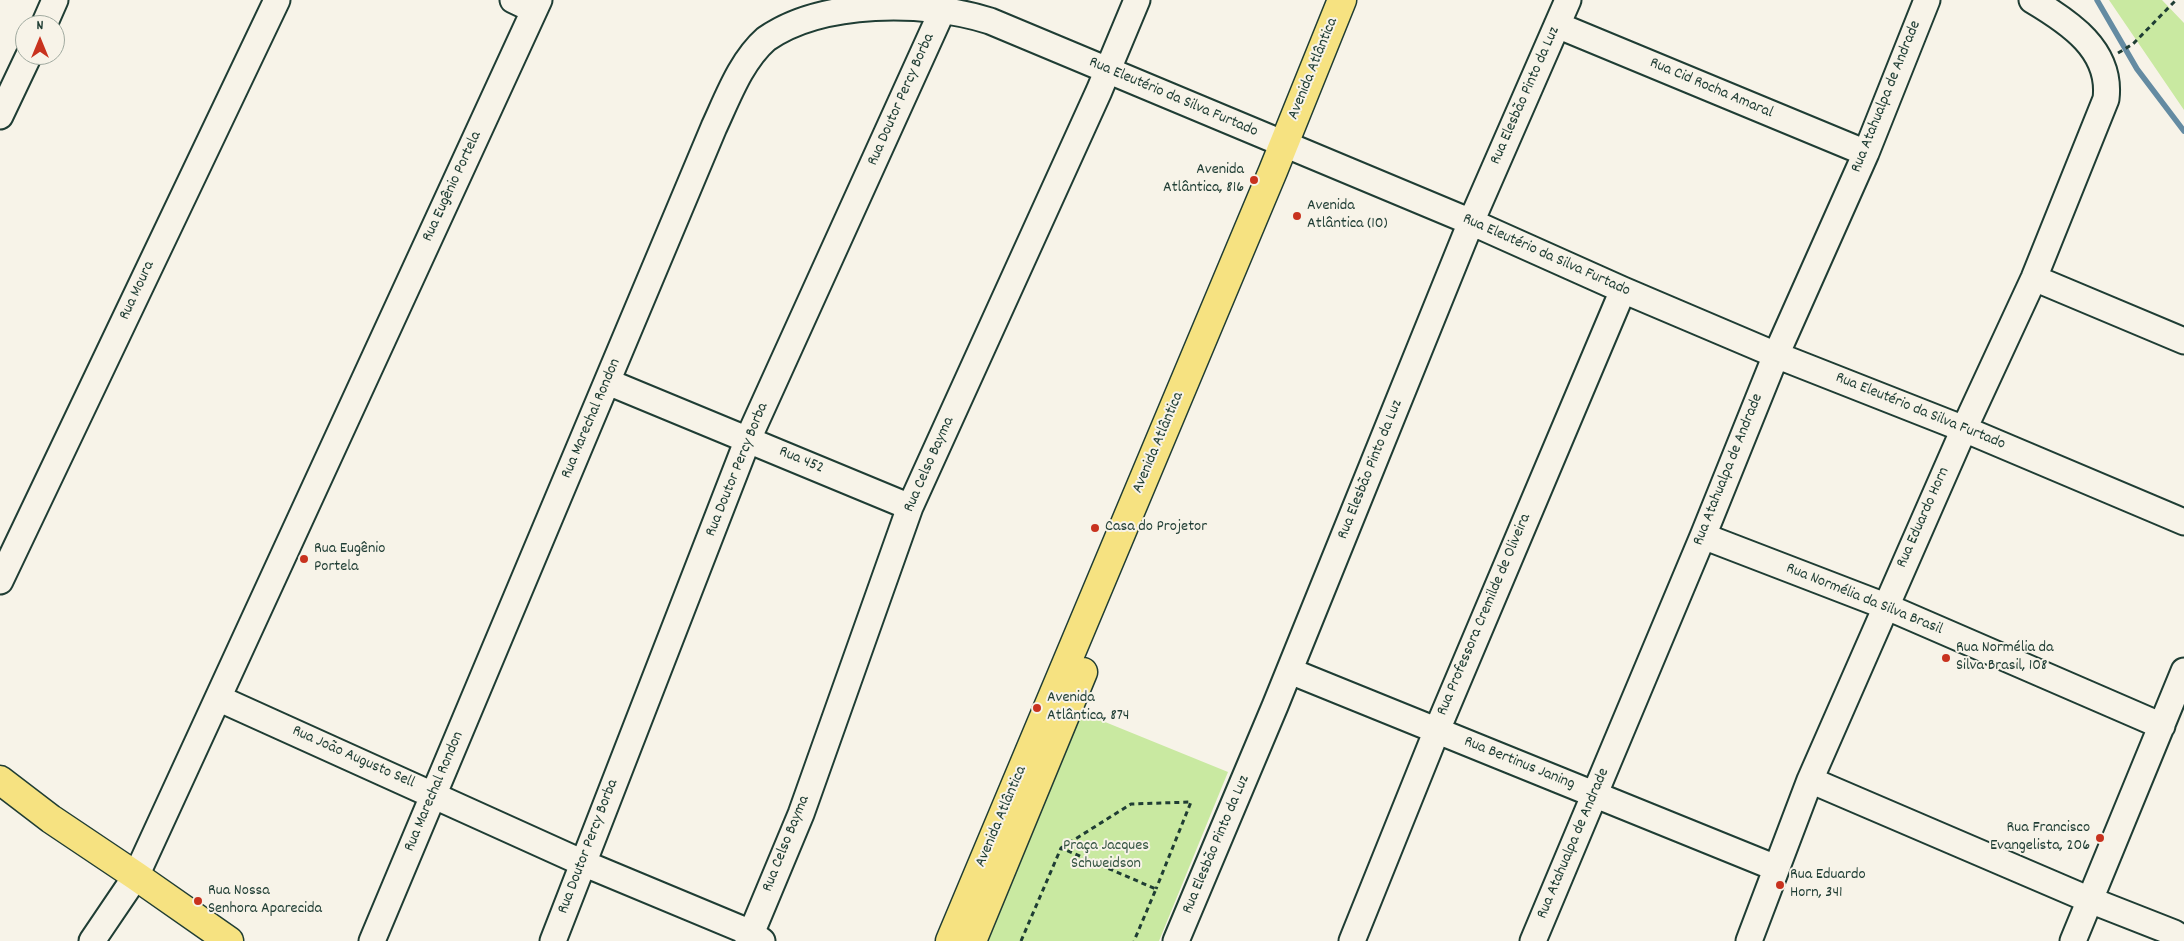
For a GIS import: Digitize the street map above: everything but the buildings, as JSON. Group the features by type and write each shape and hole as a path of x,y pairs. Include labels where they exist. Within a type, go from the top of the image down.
{"main road":[{"name":"Avenida Atlântica","path":"1292,148 1342,0"},
{"name":"Avenida Atlântica","path":"972,941 1096,618 1292,148 1362,0"},
{"name":"Avenida Atlântica","path":"950,941 1096,618"},
{"path":"0,780 51,819 229,941"}],"street":[{"path":"49,15 56,0"},
{"name":"Rua Moura","path":"0,581 277,0"},
{"name":"Rua Celso Bayma","path":"754,938 801,814 910,507 1108,70 1137,0"},
{"name":"Rua Elesbão Pinto da Luz","path":"1176,941 1290,671 1470,222 1568,0"},
{"name":"Rua Atahualpa de Andrade","path":"1533,941 1596,795 1776,355 1866,153 1927,0"},
{"name":"Rua Eduardo Horn","path":"1749,941 1810,780 1885,606 2034,278 2106,99 2108,85 2101,59 2080,34 2048,9 2032,0"},
{"name":"Rua Eleutério da Silva Furtado","path":"905,2 944,7 990,21 1470,222 1776,355 1964,429 2184,522"},
{"name":"Rua Marechal Rondon","path":"372,941 714,126 742,71 754,52 775,31 790,21 807,14 854,4 905,2"},
{"name":"Rua Eugênio Portela","path":"92,941 136,876 218,698 529,3"},
{"name":"Rua Doutor Percy Borba","path":"553,941 748,439 944,7"},
{"name":"Rua Cid Rocha Amaral","path":"1557,26 1866,153"},
{"path":"0,116 24,65"},
{"path":"2034,278 2184,341"},
{"name":"Rua Professora Cremilde de Oliveira","path":"1352,941 1437,730 1623,290"},
{"name":"Rua 452","path":"608,382 910,507"},
{"name":"Rua Normélia da Silva Brasil","path":"1703,536 1885,606 2162,726"},
{"name":"Rua Bertinus Janing","path":"1290,671 1776,868"},
{"path":"2073,941 2184,671"},
{"name":"Rua João Augusto Sell","path":"218,698 754,938"},
{"path":"1810,780 2090,900 2174,933 2184,939"}],"path":[{"path":"2117,54 2133,44 2176,0"},
{"path":"1021,941 1061,848 1131,804 1191,802 1134,941"},
{"path":"1061,848 1156,889"}],"green space":[{"path":"2109,0 2162,0 2184,23 2184,110"},
{"name":"Praça Jacques Schweidson","path":"1078,711 1228,772 1159,941 984,941"}],"waterway":[{"path":"2097,0 2137,69 2184,131"}],"place":[{"name":"Avenida Atlântica, 816","path":"1254,180"},
{"name":"Avenida Atlântica (10)","path":"1297,216"},
{"name":"Casa do Projetor","path":"1095,528"},
{"name":"Rua Eugênio Portela","path":"304,559"},
{"name":"Rua Normélia da Silva Brasil, 108","path":"1946,658"},
{"name":"Avenida Atlântica, 874","path":"1037,708"},
{"name":"Rua Francisco Evangelista, 206","path":"2100,838"},
{"name":"Rua Eduardo Horn, 341","path":"1780,885"},
{"name":"Rua Nossa Senhora Aparecida","path":"198,901"}]}
